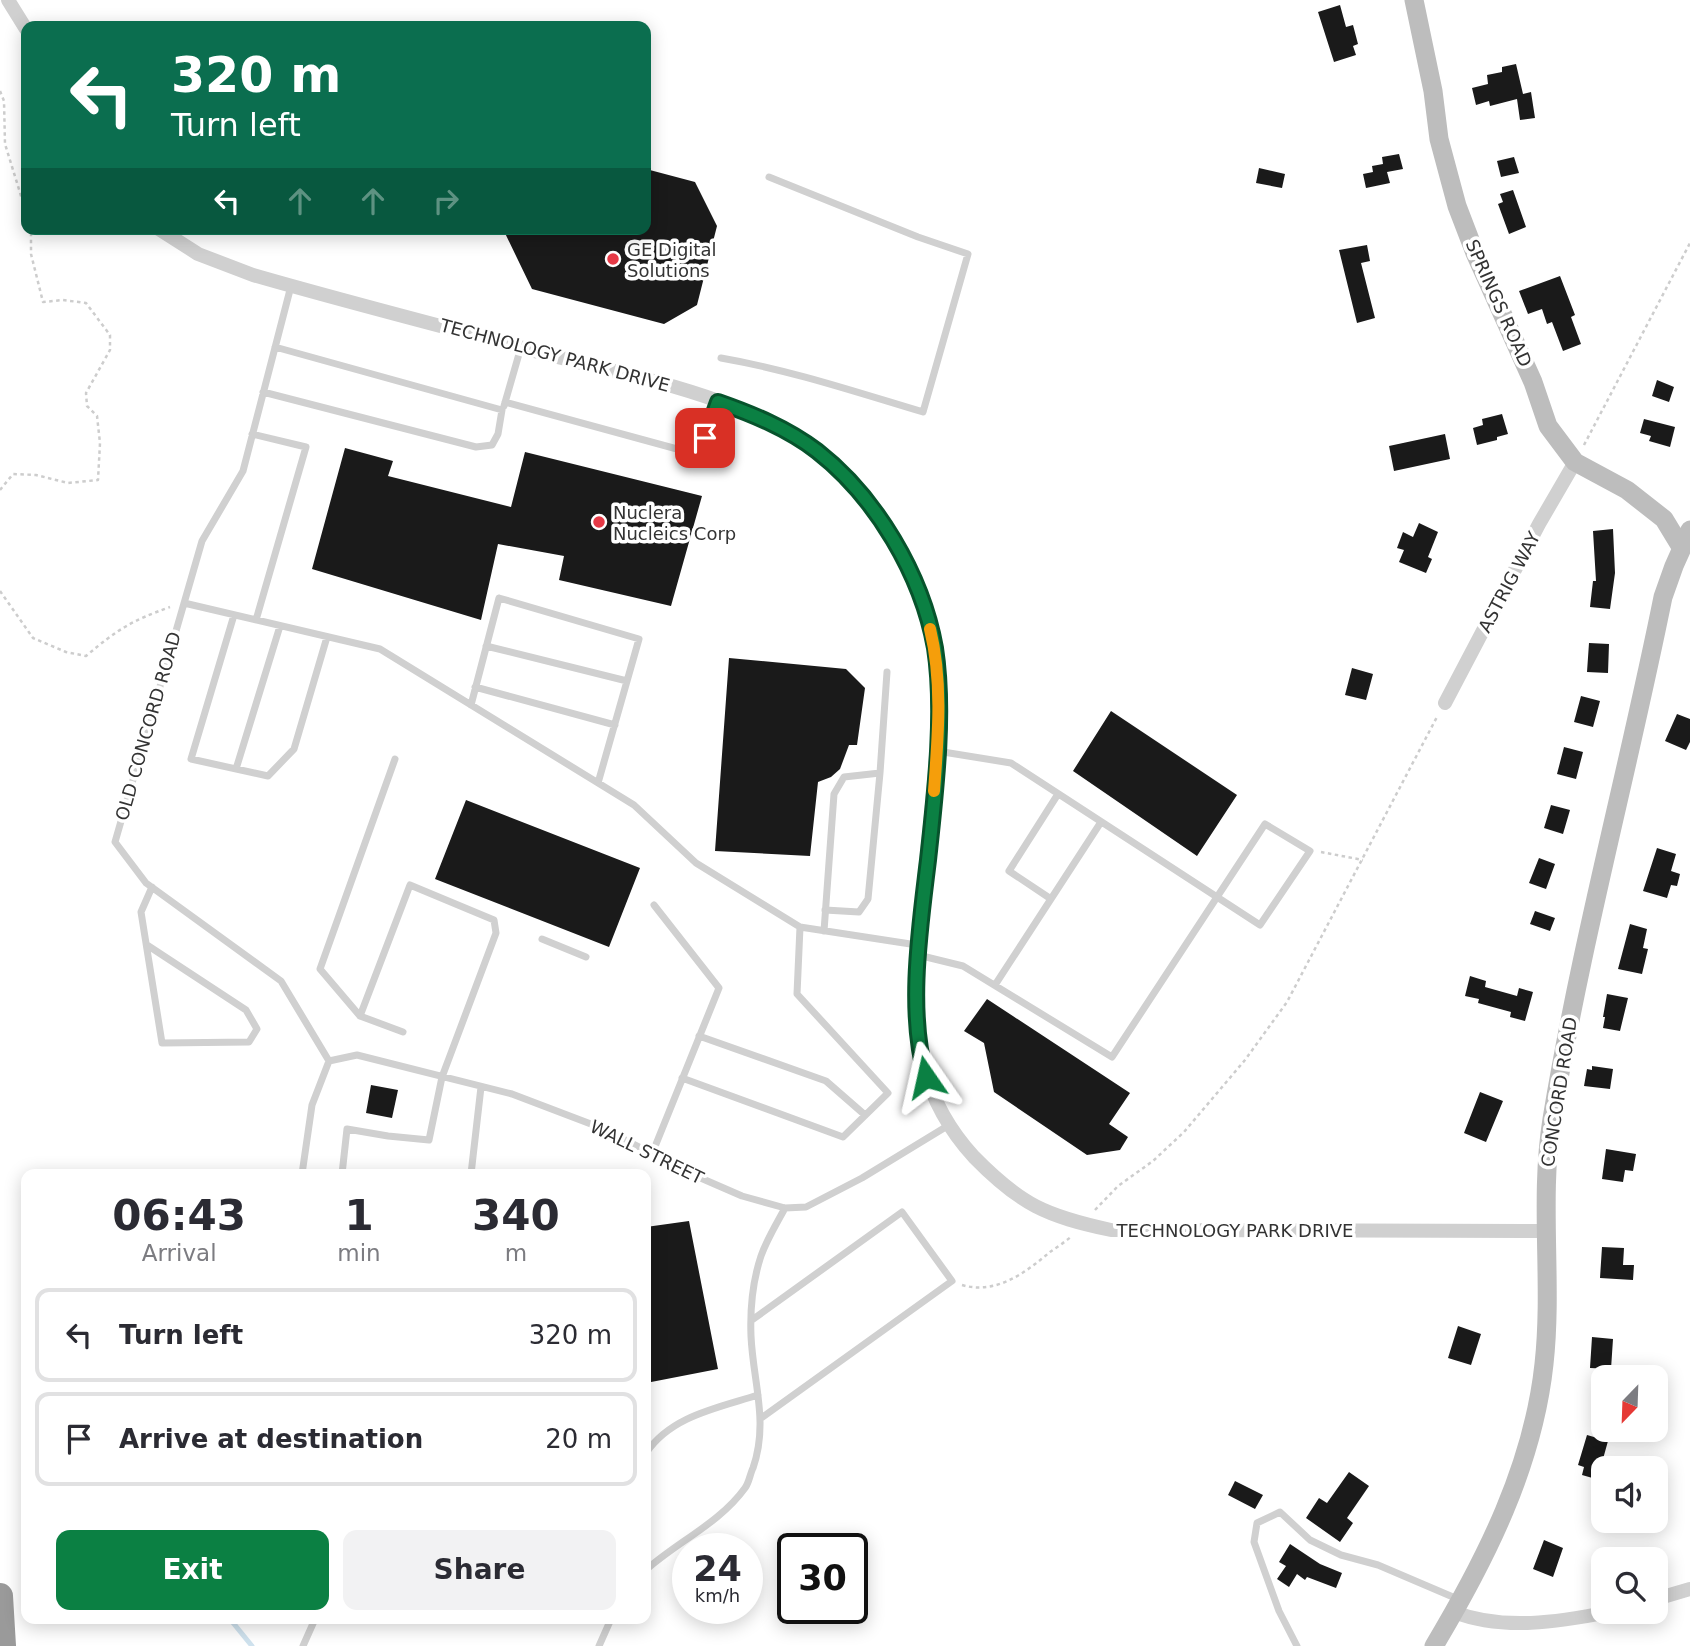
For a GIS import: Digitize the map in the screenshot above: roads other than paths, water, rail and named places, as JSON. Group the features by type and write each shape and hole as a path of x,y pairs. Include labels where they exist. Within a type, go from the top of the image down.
{"highway":[{"path":"0,1596 3,1646"}],"main road":[{"name":"SPRINGS ROAD","path":"1414,0 1440,139 1457,206 1475,253 1533,382 1548,426 1575,461 1628,489 1686,539"},
{"name":"CONCORD ROAD","path":"1434,1646 1512,1496 1538,1408 1544,1362 1546,1170 1569,1022 1663,597 1686,539"}],"street":[{"path":"8,0 21,21"},
{"name":"TECHNOLOGY PARK DRIVE","path":"168,235 220,264 291,286 678,388 718,402 776,426 816,450 838,469 871,506 902,556 923,604 934,648 938,687 937,751 918,950 918,1014 922,1060 931,1093 949,1125 967,1149 1001,1185 1055,1217 1111,1230 1547,1231"},
{"name":"ASTRIG WAY","path":"1445,703 1575,461"},
{"path":"1668,1595 1690,1589"},
{"path":"1457,1606 1484,1621 1513,1623 1591,1615"}],"lane":[{"path":"721,358 818,379 923,412 968,254 918,237 769,177"},
{"name":"OLD CONCORD ROAD","path":"291,286 243,471 202,541 115,842 146,883 281,981 329,1061"},
{"path":"275,347 699,455 718,402"},
{"path":"263,392 476,447 492,445 498,434 521,347"},
{"path":"252,434 306,447 256,620"},
{"path":"471,705 499,598 639,639 598,783"},
{"path":"184,603 380,649 635,805 696,863 800,927 918,950 964,966 1112,1057 1217,897 1265,824 1310,851 1260,925 1217,897 1101,822 1011,763 937,751"},
{"path":"234,615 191,759 268,776 294,749 327,637"},
{"path":"236,769 280,626"},
{"path":"486,646 627,681"},
{"path":"825,910 859,912 868,899 887,671"},
{"path":"475,687 615,725"},
{"path":"395,759 320,968 360,1016 403,1032"},
{"path":"824,931 834,794 844,777 880,773"},
{"path":"1051,899 1009,871 1058,794"},
{"path":"995,985 1101,822"},
{"path":"343,1169 347,1129 429,1140 442,1077 496,933 494,920 410,885 360,1016"},
{"path":"147,945 246,1010 257,1029 249,1042 162,1043 141,912 152,887"},
{"path":"652,1154 719,988 654,905"},
{"path":"682,1078 843,1137 888,1093 797,994 800,927"},
{"path":"542,939 586,957"},
{"path":"699,1036 826,1081 865,1115"},
{"name":"WALL STREET","path":"329,1061 357,1055 512,1094 604,1129 742,1196 785,1208 806,1207 862,1178 949,1125"},
{"path":"303,1169 312,1104 329,1061"},
{"path":"472,1169 481,1087"},
{"path":"651,1565 698,1531 746,1487 757,1455 761,1431 751,1336 754,1286 761,1255 785,1208"},
{"path":"752,1320 902,1212 952,1281 760,1419"},
{"path":"651,1446 657,1437 686,1419 758,1395"},
{"path":"1297,1646 1279,1611 1254,1542 1257,1523 1280,1512 1310,1540 1341,1555 1378,1565 1457,1606"},
{"path":"303,1646 313,1624"},
{"path":"599,1646 609,1624"}],"waterway":[{"path":"234,1624 252,1646"}],"place":[{"name":"GE Digital Solutions","path":"613,259"},
{"name":"Nuclera Nucleics Corp","path":"599,522"}]}
